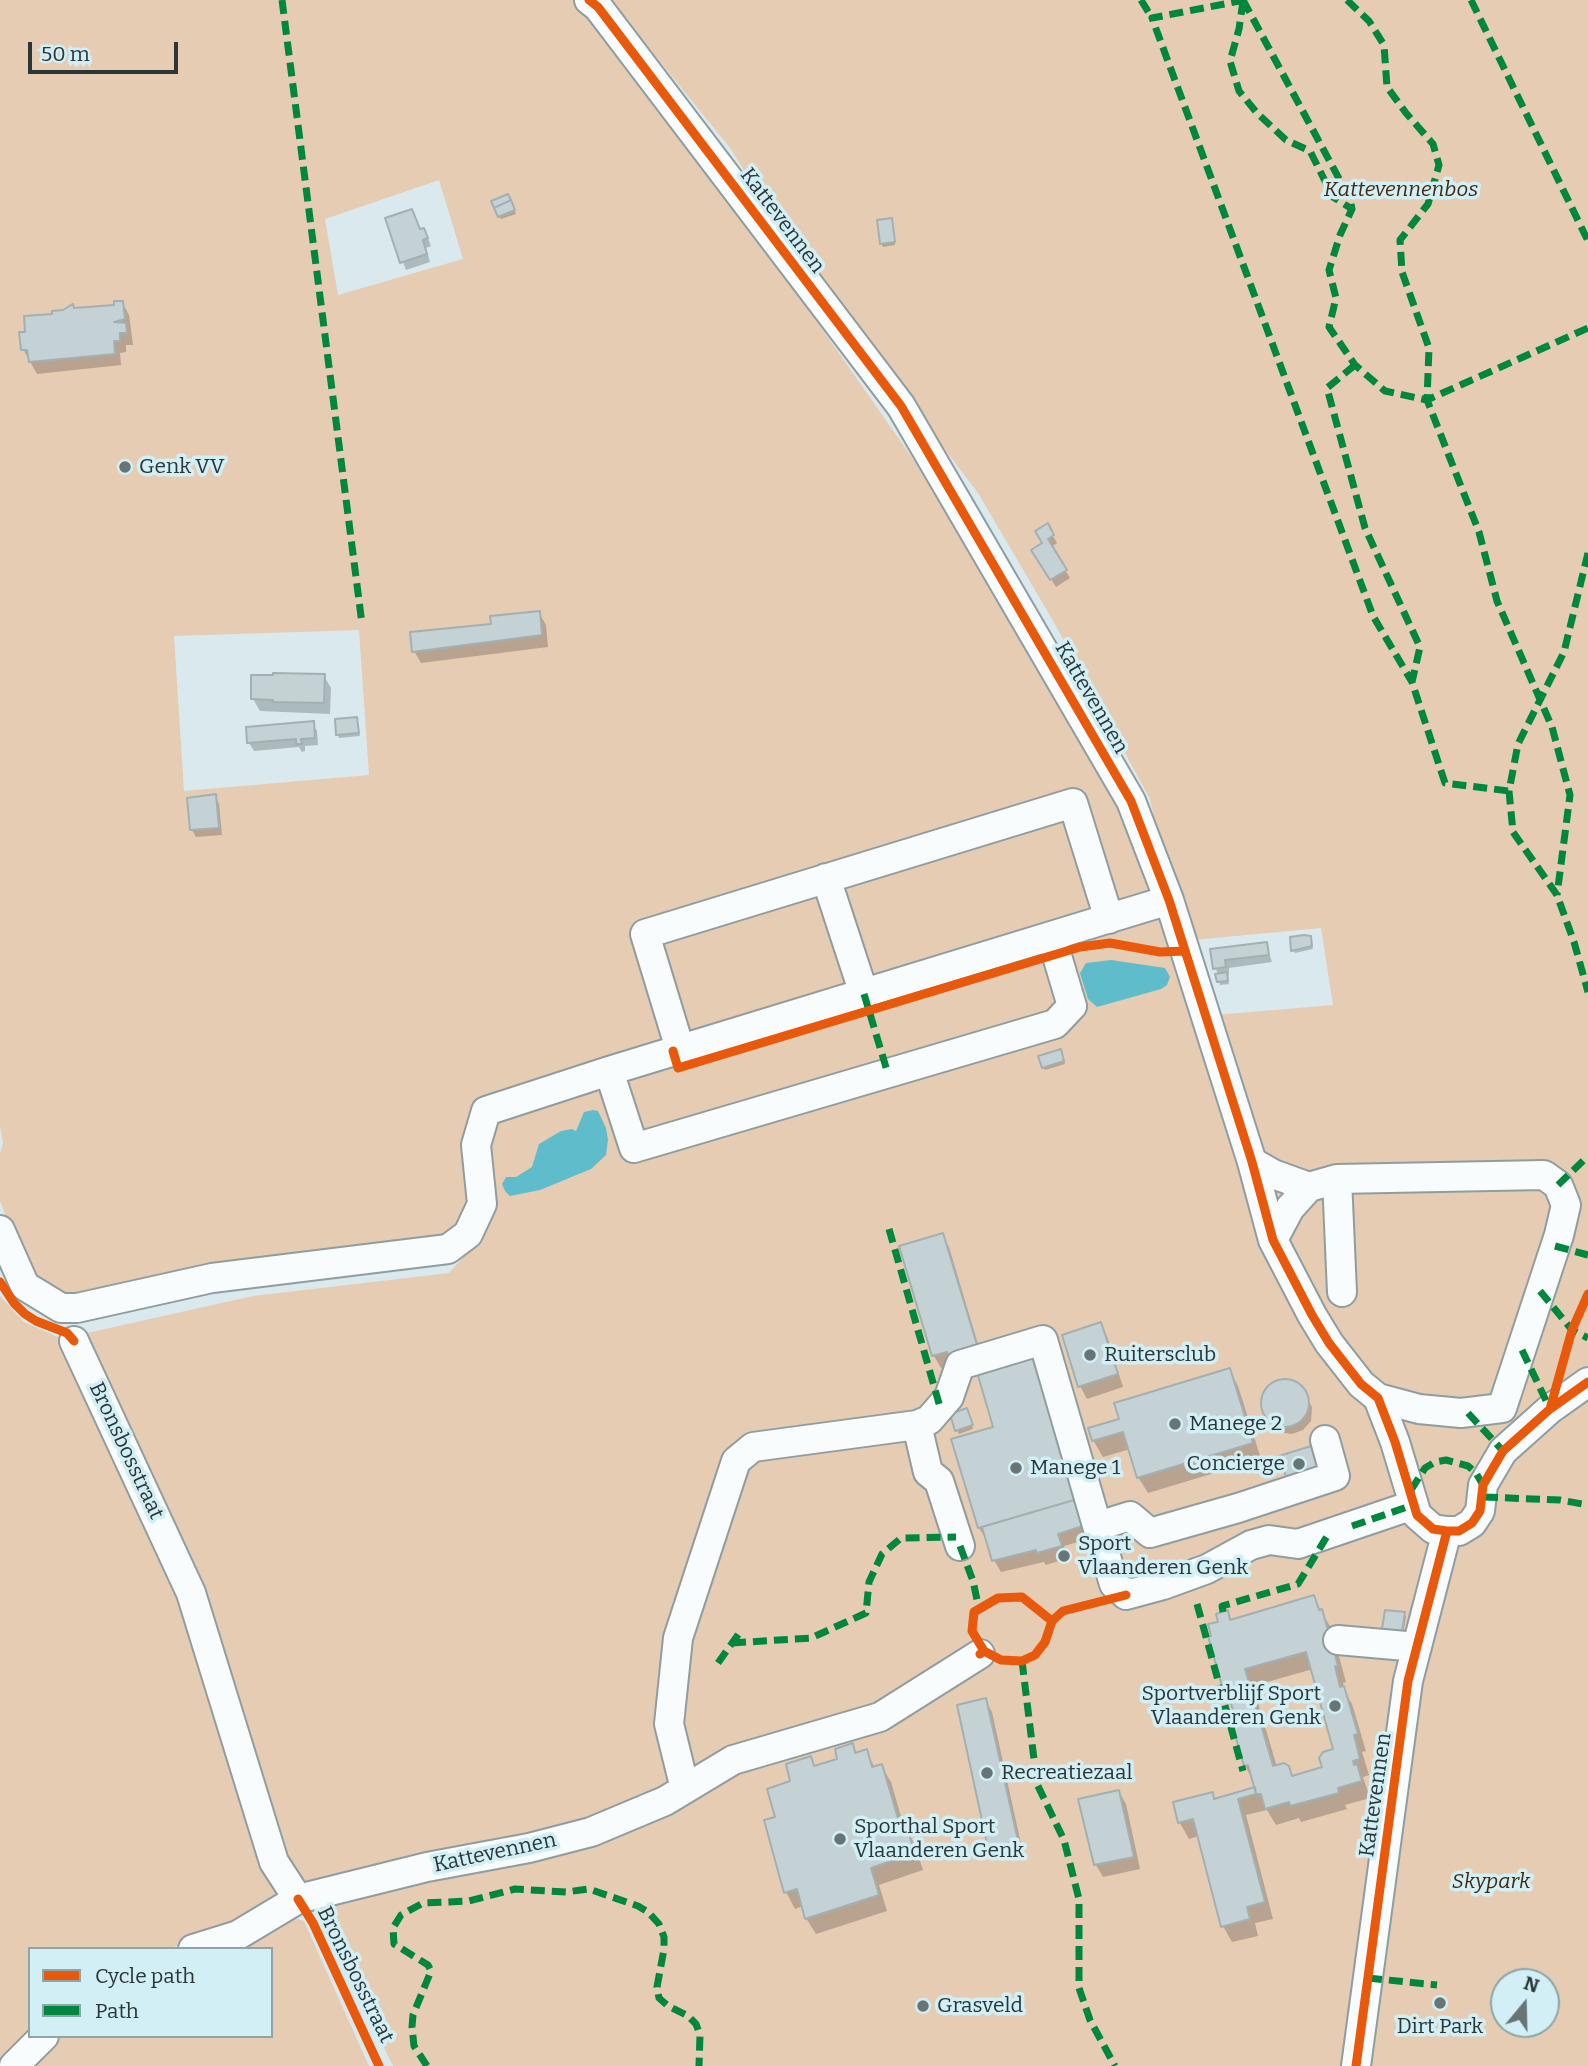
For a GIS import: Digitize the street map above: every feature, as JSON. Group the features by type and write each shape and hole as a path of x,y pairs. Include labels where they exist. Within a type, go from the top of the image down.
{"street":[{"name":"Kattevennen","path":"589,0 598,7 901,406 1131,801 1169,900 1252,1162 1273,1240 1311,1315 1329,1343 1361,1384 1378,1398 1412,1498"},
{"path":"680,1049 645,934 1073,803 1109,919"},
{"path":"826,878 864,994"},
{"path":"0,1230 25,1286 61,1308 77,1308 212,1278 448,1249 468,1234 482,1204 476,1145 486,1111 1169,900"},
{"path":"609,1071 634,1148 1055,1024 1072,1006 1051,936"},
{"path":"1252,1162 1273,1174 1308,1187 1338,1180 1544,1175 1558,1185 1566,1205 1559,1235 1503,1408 1468,1413 1447,1412 1419,1409 1378,1398"},
{"path":"1338,1180 1342,1292"},
{"path":"1273,1240 1290,1208 1308,1187"},
{"name":"Bronsbosstraat","path":"74,1340 191,1593 274,1863 298,1899"},
{"path":"685,1789 669,1724 678,1638 736,1461 752,1447 917,1425 929,1420 949,1397 960,1365 1044,1340 1114,1584 1129,1594 1207,1569 1251,1545 1269,1540 1298,1544 1352,1526 1412,1498 1417,1515 1433,1530 1459,1531 1472,1523 1480,1511 1483,1485 1503,1451 1550,1409 1588,1382"},
{"path":"917,1425 928,1472 939,1481 960,1546"},
{"path":"1098,1525 1130,1516 1150,1533 1335,1476 1325,1440"},
{"path":"1238,1508 1251,1545"},
{"name":"Kattevennen","path":"1356,2066 1408,1681 1447,1531"},
{"path":"1338,1640 1417,1647"},
{"name":"Kattevennen","path":"199,1947 238,1935 298,1899 427,1867 528,1848 591,1832 665,1801 733,1760 880,1717 980,1654"},
{"path":"14,2066 42,2038"}],"green space":[{"path":"0,0 575,0 714,174 915,462 1112,777 1215,1015 1333,1005 1321,928 1193,940 1159,841 1150,799 1052,619 978,493 838,309 787,238 730,148 610,0 1588,0 1588,2066 393,2066 314,1904 600,1821 300,1893 78,1335 253,1296 449,1273 473,1246 491,1214 466,1202 462,1217 445,1234 428,1239 73,1299 39,1284 18,1248 0,1201 0,1154 3,1143 0,1126","holes":["439,180 463,259 338,295 325,219","359,630 369,775 184,791 174,636"]},
{"path":"0,1296 24,1322 58,1337 72,1349 176,1573 281,1887 276,1903 206,1937 173,1947 28,1947 28,2038 6,2066 0,2066"},
{"path":"288,1916 304,1921 369,2066 25,2066 55,2038 273,2038 273,1947 220,1947"}],"water":[{"path":"1111,960 1165,968 1170,977 1167,985 1161,989 1097,1007 1088,999 1080,973 1086,963"},
{"path":"598,1111 608,1140 606,1155 591,1169 540,1190 510,1196 505,1191 502,1184 506,1177 516,1177 532,1167 539,1144 561,1131 576,1131 584,1112"}],"building":[{"path":"508,194 511,200 494,208 491,201"},
{"path":"511,200 515,210 498,217 494,208"},
{"path":"412,209 420,229 424,228 428,238 423,240 427,254 400,263 385,218"},
{"path":"892,218 895,242 880,244 877,220"},
{"path":"114,301 123,301 125,319 114,322 126,323 127,333 120,333 120,341 114,341 115,354 29,362 27,350 21,350 19,332 25,332 24,316 52,314 52,311 63,310 73,304 74,308 114,305"},
{"path":"1048,523 1054,535 1048,539 1067,570 1050,580 1031,550 1042,543 1035,531"},
{"path":"540,611 542,635 412,652 410,632 491,624 490,616"},
{"path":"325,674 324,703 251,699 251,675"},
{"path":"357,717 359,733 336,735 335,719"},
{"path":"314,721 315,738 301,739 302,744 296,744 296,739 247,743 246,727"},
{"path":"216,794 219,828 190,830 187,798"},
{"path":"1311,936 1312,946 1291,951 1290,937"},
{"path":"1267,942 1269,955 1225,960 1226,967 1213,969 1210,949"},
{"path":"1227,972 1228,981 1217,982 1215,974"},
{"path":"1061,1049 1064,1061 1042,1068 1038,1056"},
{"path":"943,1233 978,1348 949,1356 947,1352 932,1356 899,1246"},
{"name":"Ruitersclub","path":"1101,1322 1118,1374 1078,1387 1062,1335"},
{"name":"Manege 1","path":"1036,1356 1081,1498 978,1528 951,1439 993,1427 977,1372"},
{"name":"Manege 2","path":"1230,1368 1253,1443 1137,1478 1123,1432 1092,1441 1088,1428 1119,1419 1114,1403"},
{"path":"1285,1379 1302,1386 1309,1403 1302,1420 1285,1427 1268,1420 1261,1403 1268,1386"},
{"path":"967,1408 973,1425 955,1431 950,1414"},
{"name":"Concierge","path":"1311,1446 1319,1472 1288,1482 1279,1456"},
{"path":"1081,1498 1089,1524 1058,1534 1062,1546 992,1561 982,1527"},
{"name":"Sportverblijf Sport Vlaanderen Genk","path":"1314,1595 1319,1610 1322,1609 1338,1666 1335,1666 1340,1687 1344,1686 1358,1734 1354,1735 1360,1759 1353,1761 1354,1765 1357,1764 1362,1781 1338,1788 1339,1793 1290,1806 1289,1802 1265,1809 1261,1794 1256,1794 1248,1765 1244,1766 1230,1717 1235,1715 1228,1696 1225,1697 1208,1636 1211,1636 1208,1624 1218,1622 1216,1614 1228,1610 1230,1620","holes":["1306,1652 1333,1749 1323,1752 1319,1758 1322,1767 1292,1776 1289,1766 1284,1763 1273,1766 1245,1669"]},
{"path":"1385,1610 1405,1612 1402,1632 1382,1629"},
{"name":"Recreatiezaal","path":"986,1698 1018,1841 988,1848 957,1705"},
{"name":"Sporthal Sport Vlaanderen Genk","path":"853,1743 855,1753 867,1749 872,1767 882,1764 900,1825 906,1824 915,1853 871,1868 879,1895 805,1919 797,1889 784,1893 764,1820 775,1817 767,1789 790,1781 786,1764 811,1756 814,1766 837,1759 835,1749"},
{"path":"1255,1787 1256,1794 1238,1799 1265,1902 1247,1907 1250,1919 1221,1927 1193,1819 1178,1823 1173,1802 1213,1792 1214,1799"},
{"path":"1119,1790 1134,1857 1094,1865 1078,1799"}],"marked path":[{"path":"282,0 362,624"},
{"path":"1141,0 1152,18"},
{"path":"1243,0 1350,199 1352,209 1329,270 1336,298 1329,327 1355,365 1385,391 1427,400 1479,532 1497,601 1552,727 1570,795 1557,895"},
{"path":"1245,0 1152,18 1373,616 1412,682"},
{"path":"1347,0 1369,21 1384,45 1387,87 1433,144 1439,165 1428,204 1400,240 1402,272 1429,348 1427,400 1588,328"},
{"path":"1471,0 1588,241"},
{"path":"1243,1 1230,61 1239,91 1257,113 1286,140 1310,151 1333,197 1352,209"},
{"path":"1355,365 1327,388 1365,528 1420,647 1412,682 1445,783 1509,791"},
{"path":"1588,553 1564,652 1518,744 1509,791 1513,832 1557,895 1588,992"},
{"path":"864,994 888,1074"},
{"path":"1558,1185 1588,1156"},
{"path":"889,1229 940,1407"},
{"path":"1555,1246 1588,1255"},
{"path":"1540,1291 1572,1330 1588,1338"},
{"path":"1522,1350 1550,1409"},
{"path":"1468,1413 1503,1451"},
{"path":"1411,1490 1425,1468 1446,1460 1468,1466 1483,1485"},
{"path":"1484,1497 1560,1500 1588,1505"},
{"path":"1352,1526 1413,1505"},
{"path":"1223,1612 1222,1606 1298,1584 1329,1533"},
{"path":"732,1643 811,1638 866,1613 869,1582 882,1554 901,1538 956,1537"},
{"path":"960,1546 973,1581 979,1609"},
{"path":"1197,1604 1243,1771"},
{"path":"718,1663 740,1632"},
{"path":"1022,1661 1037,1784 1064,1840 1079,1899 1079,1988 1090,2020 1115,2066"},
{"path":"427,2066 414,2046 412,2027 413,2015 431,1971 428,1965 394,1944 393,1928 401,1915 423,1903 469,1901 515,1889 566,1892 589,1889 648,1912 659,1924 664,1937 657,1987 659,1998 696,2024 700,2035 699,2066"},
{"path":"1368,1978 1437,1985"}],"cycle path":[{"path":"589,0 598,7 901,406 1131,801 1169,900 1252,1162 1273,1240 1329,1343 1361,1384 1378,1398 1395,1442 1417,1515 1433,1529 1459,1531 1472,1523 1480,1511 1483,1485 1503,1451 1550,1409 1588,1382"},
{"path":"673,1051 678,1068 1080,947 1110,943 1160,952 1185,951"},
{"path":"0,1282 25,1314 67,1333 74,1341"},
{"path":"1550,1409 1572,1330 1588,1294"},
{"path":"1356,2066 1408,1681 1447,1531"},
{"path":"980,1654 984,1651 1001,1660 1022,1661 1035,1655 1045,1642 1052,1621 1063,1611 1126,1595"},
{"path":"984,1651 972,1631 974,1612 998,1598 1022,1597 1052,1621"},
{"path":"298,1899 313,1923 379,2066"}],"place":[{"name":"Genk VV","path":"125,467"},
{"name":"Ruitersclub","path":"1090,1355"},
{"name":"Manege 2","path":"1175,1424"},
{"name":"Concierge","path":"1299,1464"},
{"name":"Manege 1","path":"1016,1468"},
{"name":"Sport Vlaanderen Genk","path":"1064,1556"},
{"name":"Sportverblijf Sport Vlaanderen Genk","path":"1335,1706"},
{"name":"Recreatiezaal","path":"987,1773"},
{"name":"Sporthal Sport Vlaanderen Genk","path":"840,1839"},
{"name":"Dirt Park","path":"1440,2003"},
{"name":"Grasveld","path":"923,2006"}],"park label":[{"name":"Kattevennenbos","path":"1401,190"},
{"name":"Skypark","path":"1491,1882"}]}
